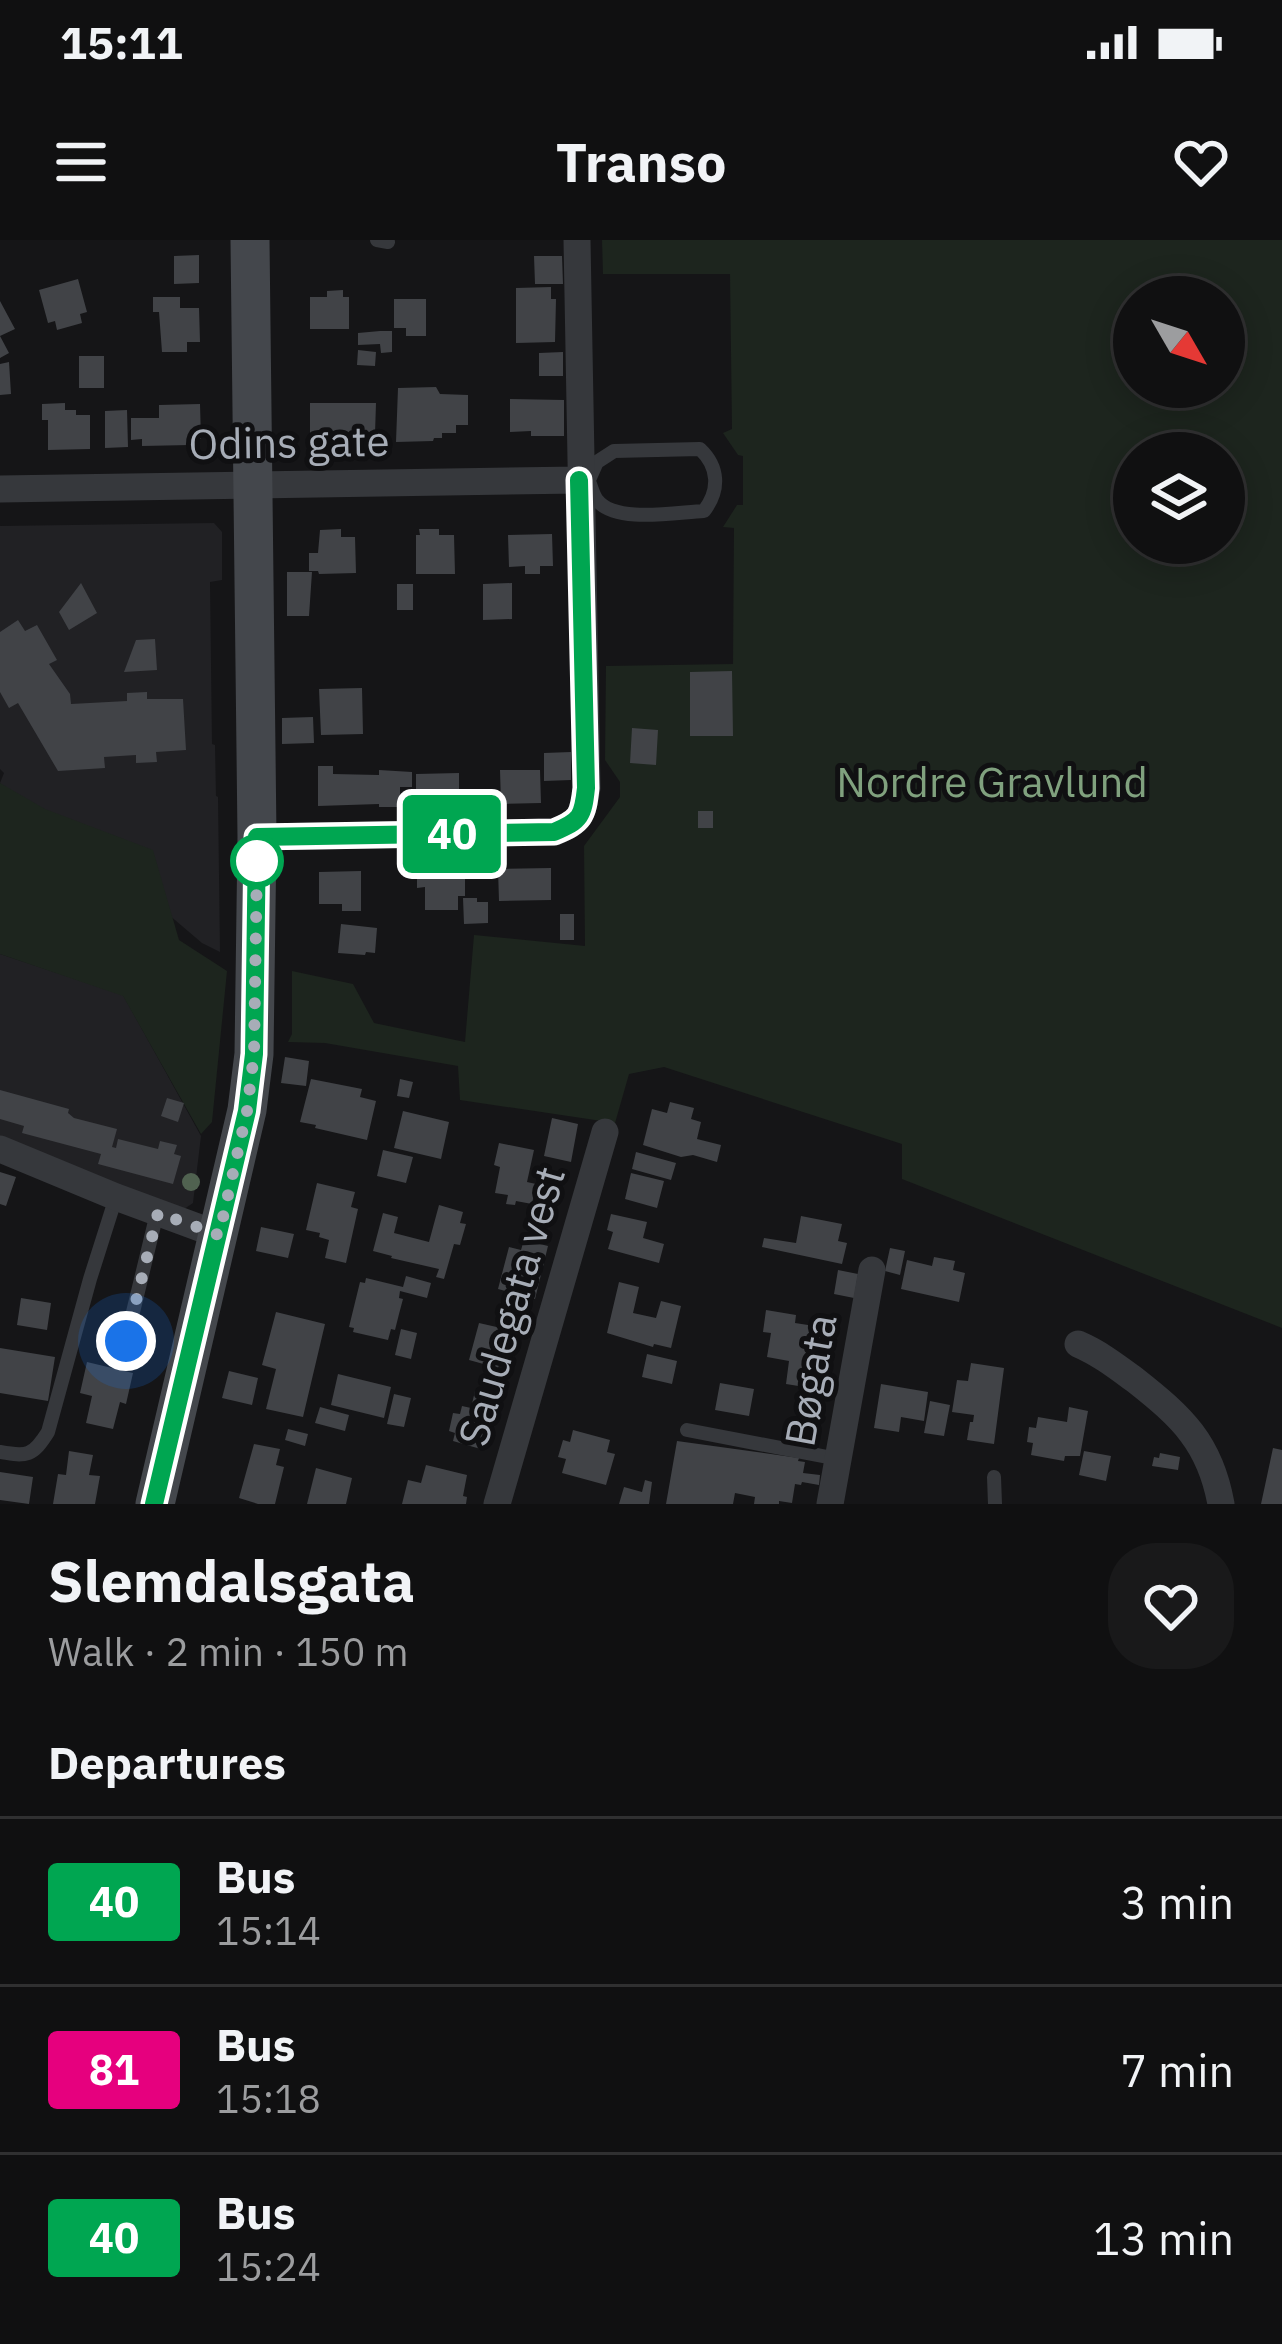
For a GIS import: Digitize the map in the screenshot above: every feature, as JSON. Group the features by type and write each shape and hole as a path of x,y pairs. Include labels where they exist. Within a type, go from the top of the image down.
{"street":[{"path":"154,1504 247,1111 254,1054 257,837 250,240"},
{"path":"257,837 554,832 576,823 584,809 584,480 577,240"},
{"name":"Odins gate","path":"0,489 584,480"},
{"name":"Saudegata vest","path":"497,1504 605,1132"},
{"path":"0,1149 219,1235"},
{"name":"Bøgata","path":"830,1504 872,1270"},
{"path":"1078,1343 1100,1353 1190,1429 1204,1449 1221,1504"}],"lane":[{"path":"377,240 388,242"},
{"path":"700,449 712,460 716,481 713,499 704,511 637,515 611,510 597,501 584,480 597,462 614,451 700,449"},
{"path":"0,1452 23,1456 38,1448 48,1432 116,1197"},
{"path":"126,1341 158,1213"},
{"path":"687,1430 838,1459"},
{"path":"994,1478 995,1504"}],"shaded area":[{"path":"214,523 222,532 222,580 210,582 220,952 202,943 0,783 4,773 0,769 0,526"},
{"path":"0,954 123,995 201,1136 193,1203 178,1213 0,1141"}],"green space":[{"name":"Nordre Gravlund","path":"602,240 1282,240 1282,1328 902,1179 902,1144 664,1067 629,1074 615,1123 460,1100 458,1066 325,1043 288,1042 292,971 353,984 374,1023 465,1042 474,935 585,946 584,846 620,797 620,782 605,760 606,666 733,664 734,528 723,527 737,505 743,505 743,456 723,433 732,429 730,274 603,274"},
{"path":"0,783 45,809 153,850 179,940 227,971 212,1122 201,1134 123,996 0,954"}],"building":[{"path":"199,255 199,283 174,284 174,256"},
{"path":"534,256 562,256 563,284 535,284"},
{"path":"78,279 87,312 80,314 82,323 57,330 55,321 48,323 39,290"},
{"path":"551,287 551,299 556,299 555,342 516,343 516,288"},
{"path":"343,290 343,297 349,297 349,329 310,329 310,297"},
{"path":"153,297 180,297 180,308 199,308 200,342 187,342 187,352 162,352"},
{"path":"394,299 426,299 426,336 406,336 406,328 394,328"},
{"path":"0,301 15,329 0,336"},
{"path":"392,331 392,352 381,353 380,344 358,345 358,333"},
{"path":"0,336 9,353 0,358"},
{"path":"358,350 376,352 375,366 357,365"},
{"path":"563,352 563,376 539,376 539,353"},
{"path":"79,356 104,356 104,388 79,388"},
{"path":"9,362 11,394 0,395 0,364"},
{"path":"436,387 440,394 468,395 468,425 456,425 456,433 442,433 442,438 433,441 396,442 398,388"},
{"path":"510,399 564,400 564,436 510,432"},
{"path":"65,403 65,410 90,415 90,449 48,450 48,420 42,420 42,404"},
{"path":"310,403 376,403 375,434 333,434 333,447 320,447 320,441 313,442 310,434"},
{"path":"200,404 201,439 190,439 190,445 142,446 142,439 131,440 131,418 159,418 159,405"},
{"path":"127,410 128,447 105,448 105,411"},
{"path":"341,529 341,537 355,537 356,573 309,571 309,553 318,553 320,530"},
{"path":"419,529 454,535 455,574 416,574"},
{"path":"552,534 553,566 540,566 540,574 525,574 525,566 509,567 508,535"},
{"path":"287,572 312,572 309,616 287,616"},
{"path":"81,583 97,613 69,630 59,612"},
{"path":"512,583 512,619 483,620 483,584"},
{"path":"397,584 413,584 413,610 397,610"},
{"path":"18,620 25,631 37,625 57,660 49,664 70,694 71,704 127,701 127,693 147,692 147,699 183,699 186,750 156,752 157,762 136,763 136,755 104,757 105,768 58,771 18,703 9,708 0,692 0,632"},
{"path":"155,639 157,670 124,672 136,640"},
{"path":"732,671 733,736 690,736 690,672"},
{"path":"362,688 363,734 321,735 319,689"},
{"path":"313,717 314,743 282,744 282,718"},
{"path":"632,728 658,730 656,765 630,763"},
{"path":"571,752 571,780 544,781 544,753"},
{"path":"318,766 333,766 333,774 412,772 412,787 400,787 400,807 318,806"},
{"path":"500,770 540,770 541,803 501,804"},
{"path":"459,773 459,805 416,805 416,774"},
{"path":"698,811 713,811 713,828 698,828"},
{"path":"551,868 551,900 499,901 498,869"},
{"path":"465,869 465,896 458,896 458,910 425,910 425,887 417,888 417,870"},
{"path":"361,871 361,911 342,911 342,904 319,904 319,872"},
{"path":"463,898 488,902 488,923 464,924"},
{"path":"560,914 574,914 574,940 560,940"},
{"path":"341,924 377,928 375,953 338,953"},
{"path":"285,1057 309,1061 306,1086 281,1083"},
{"path":"311,1079 362,1089 360,1097 376,1101 367,1140 300,1122"},
{"path":"400,1079 413,1082 409,1098 397,1096"},
{"path":"0,1090 69,1109 74,1118 117,1129 112,1147 116,1148 118,1139 158,1149 160,1141 177,1145 174,1154 181,1156 173,1184 98,1164 101,1154 22,1133 24,1126 0,1119"},
{"path":"167,1098 184,1103 178,1122 161,1116"},
{"path":"670,1102 694,1108 691,1119 701,1122 697,1139 721,1145 717,1162 643,1145 652,1109 667,1113"},
{"path":"403,1111 449,1122 441,1159 394,1148"},
{"path":"552,1118 578,1124 571,1162 544,1156"},
{"path":"499,1143 534,1150 527,1182 536,1184 532,1204 506,1204 508,1195 495,1193"},
{"path":"383,1150 413,1157 406,1183 377,1176"},
{"path":"636,1152 676,1163 671,1180 632,1169"},
{"path":"0,1172 16,1177 6,1206 0,1204"},
{"path":"631,1173 664,1181 657,1208 625,1199"},
{"path":"317,1183 355,1192 351,1207 358,1209 346,1263 325,1258 329,1240 306,1230"},
{"path":"439,1205 463,1212 460,1223 466,1224 460,1245 454,1244 444,1279 436,1277 439,1269 373,1251 383,1213 398,1217 394,1233 429,1242"},
{"path":"611,1214 647,1222 643,1238 664,1244 659,1263 608,1249"},
{"path":"801,1216 842,1224 838,1241 847,1243 842,1264 762,1247 764,1238 796,1243"},
{"path":"261,1227 294,1234 288,1258 256,1251"},
{"path":"524,1240 548,1246 535,1299 498,1289 509,1247 521,1250"},
{"path":"890,1248 905,1251 900,1275 885,1271"},
{"path":"934,1257 955,1261 953,1270 965,1273 959,1302 901,1289 907,1260 932,1266"},
{"path":"838,1270 858,1274 854,1298 834,1294"},
{"path":"406,1276 431,1283 427,1298 400,1291 403,1299 388,1340 353,1332 349,1327 360,1282 365,1283 366,1278 403,1287"},
{"path":"619,1282 639,1287 633,1313 656,1318 661,1301 681,1306 671,1348 607,1333"},
{"path":"21,1298 51,1303 47,1330 17,1325"},
{"path":"766,1310 796,1315 795,1323 821,1327 811,1388 786,1384 789,1361 767,1357 771,1333 763,1332"},
{"path":"276,1312 325,1324 303,1417 266,1409 276,1369 262,1365"},
{"path":"504,1319 522,1324 513,1358 502,1355 498,1368 469,1360 479,1323 501,1328"},
{"path":"401,1329 417,1333 411,1359 395,1355"},
{"path":"0,1348 55,1357 48,1401 0,1393"},
{"path":"647,1354 677,1361 672,1384 642,1377"},
{"path":"87,1362 133,1373 126,1404 120,1402 113,1429 86,1423 92,1396 80,1393"},
{"path":"971,1363 1004,1368 994,1444 967,1440 974,1415 952,1412 957,1380 968,1381"},
{"path":"229,1371 258,1378 252,1405 222,1398"},
{"path":"338,1374 391,1387 384,1418 331,1405"},
{"path":"720,1383 754,1389 749,1416 715,1410"},
{"path":"881,1384 928,1392 924,1421 901,1417 899,1432 874,1428"},
{"path":"475,1391 498,1398 484,1450 453,1441 455,1433 449,1431 453,1413 460,1414 462,1406 471,1408"},
{"path":"394,1394 411,1398 404,1427 387,1424"},
{"path":"930,1401 950,1405 944,1436 924,1433"},
{"path":"320,1407 349,1415 345,1431 315,1423"},
{"path":"1069,1407 1088,1411 1080,1456 1065,1456 1064,1461 1031,1455 1029,1427 1036,1428 1038,1417 1067,1422"},
{"path":"288,1429 308,1434 305,1446 285,1440"},
{"path":"573,1430 610,1440 607,1452 615,1454 606,1485 562,1473 566,1459 558,1457 563,1440 570,1442"},
{"path":"677,1441 799,1458 805,1462 803,1473 820,1475 819,1485 795,1484 792,1503 754,1504 755,1497 735,1493 733,1504 666,1504"},
{"path":"254,1444 280,1449 276,1465 284,1467 275,1504 239,1498"},
{"path":"1273,1448 1282,1450 1282,1504 1261,1504"},
{"path":"69,1451 93,1455 89,1475 100,1476 95,1504 53,1504 58,1474 66,1475"},
{"path":"1084,1451 1111,1456 1106,1481 1079,1475"},
{"path":"1160,1453 1180,1457 1178,1470 1152,1466"},
{"path":"426,1465 467,1475 466,1504 402,1504 408,1480 421,1483"},
{"path":"316,1468 352,1478 346,1504 307,1504"},
{"path":"0,1472 33,1477 29,1504 0,1500"},
{"path":"645,1480 652,1482 649,1504 619,1504 624,1487 642,1492"}],"bus line":[{"name":"40","path":"154,1504 247,1111 254,1054 257,837 554,832 576,823 584,809 586,788 579,480"}],"route":[{"path":"126,1341 158,1213 219,1235 247,1111 254,1054 257,861"}]}
